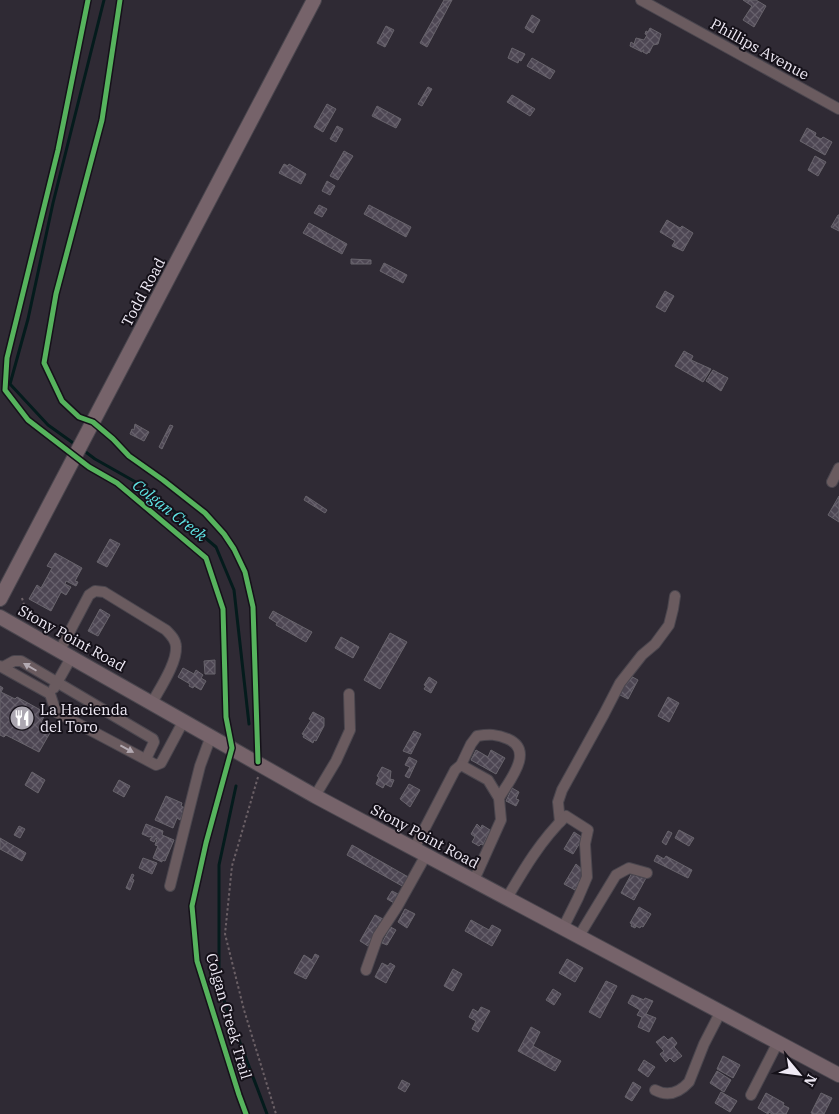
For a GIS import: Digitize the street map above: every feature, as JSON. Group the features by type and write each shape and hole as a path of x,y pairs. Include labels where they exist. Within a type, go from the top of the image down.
{"main road":[{"name":"Todd Road","path":"0,599 314,0"},
{"name":"Stony Point Road","path":"0,616 315,796 839,1075"}],"street":[{"name":"Phillips Avenue","path":"641,0 839,109"},
{"path":"832,482 839,468"},
{"path":"50,694 57,683 66,653 89,595 95,591 104,592 166,630 173,637 176,648 174,661 152,702"},
{"path":"560,822 558,802 562,790 620,682 642,655 655,644 669,625 674,596"},
{"path":"1,666 14,661 21,661 153,739 154,742 146,760"},
{"path":"1,666 50,694 56,712 156,765 160,762 184,720"},
{"path":"315,796 336,761 350,730 350,694"},
{"path":"366,970 378,936 397,907 455,770 461,765 477,736 498,734 511,740 519,748 521,754 515,773 499,798"},
{"path":"170,886 200,766 211,736"},
{"path":"461,765 488,780 499,798 502,820 474,880"},
{"path":"507,898 550,831 566,816 588,830 585,844 587,877 563,928"},
{"path":"579,936 616,874 629,868 647,873"},
{"path":"655,1090 664,1095 672,1094 689,1082 704,1044 721,1012"},
{"path":"751,1095 778,1042"}],"path":[{"path":"22,598 25,608"},
{"path":"258,762 258,781 232,866 225,934 244,1010 276,1114"}],"building":[{"path":"444,0 452,0 427,47 420,43"},
{"path":"743,0 756,0 766,6 754,27 743,20 752,6"},
{"path":"532,15 540,20 533,33 525,28"},
{"path":"386,26 394,30 385,47 377,43"},
{"path":"650,28 661,34 658,44 653,45 649,53 647,54 643,52 644,50 642,52 630,46 631,42 634,44 636,38 644,40 647,35 645,34 646,31 648,32"},
{"path":"512,48 525,54 518,63 508,58"},
{"path":"532,58 555,71 550,79 527,66"},
{"path":"428,87 432,89 422,106 418,104"},
{"path":"512,95 535,109 530,116 507,102"},
{"path":"327,104 336,109 323,132 314,127"},
{"path":"377,106 401,119 396,128 372,116"},
{"path":"337,126 343,129 336,142 330,139"},
{"path":"807,128 816,133 815,136 821,139 823,137 832,142 825,155 800,141"},
{"path":"344,151 353,156 338,180 330,176"},
{"path":"815,156 826,162 818,176 808,170"},
{"path":"284,164 288,166 289,164 306,174 301,184 279,173"},
{"path":"327,181 335,186 330,195 322,191"},
{"path":"319,205 327,209 322,217 314,213"},
{"path":"369,205 411,227 406,237 364,214"},
{"path":"839,215 839,231 831,227"},
{"path":"667,220 693,233 683,251 672,246 675,241 660,232"},
{"path":"309,223 347,244 342,254 303,233"},
{"path":"351,259 371,260 371,264 351,264"},
{"path":"384,263 407,275 403,283 380,271"},
{"path":"665,291 674,296 665,312 656,307"},
{"path":"684,351 693,356 691,360 711,369 703,382 675,366"},
{"path":"713,370 728,378 721,391 706,381"},
{"path":"135,424 149,432 144,441 130,434 132,429 134,430"},
{"path":"170,425 173,426 162,449 159,447"},
{"path":"306,496 327,510 325,513 304,500"},
{"path":"839,496 839,522 828,515"},
{"path":"110,539 120,544 107,567 97,562"},
{"path":"55,553 82,568 75,581 78,582 76,586 66,581 65,584 71,587 66,595 61,592 51,611 29,599 37,585 41,588 52,568 47,566"},
{"path":"100,609 110,615 98,636 88,631"},
{"path":"273,611 312,632 306,642 276,625 277,623 269,618"},
{"path":"390,633 407,642 380,689 364,680"},
{"path":"341,637 359,647 353,658 335,648"},
{"path":"215,660 215,674 205,674 204,661"},
{"path":"183,668 194,674 196,670 203,675 201,678 206,681 201,690 194,686 193,688 189,686 190,684 178,677"},
{"path":"627,674 638,680 628,699 616,693"},
{"path":"429,677 437,682 431,693 424,689 426,686 424,685"},
{"name":"La Hacienda del Toro","path":"0,686 3,688 1,692 15,699 17,697 46,713 41,722 43,724 42,727 51,731 39,752 6,735 4,737 0,735"},
{"path":"668,697 679,703 669,722 658,716"},
{"path":"313,712 324,718 324,726 313,743 303,737 304,735 302,734 311,720 309,719"},
{"path":"414,731 421,734 411,754 403,751"},
{"path":"476,750 488,757 491,750 505,758 496,774 471,760"},
{"path":"409,757 417,761 409,778 405,776 410,767 405,765"},
{"path":"382,767 391,771 390,779 394,780 391,787 385,784 383,788 376,784 379,777 377,776"},
{"path":"32,772 45,780 38,793 25,785"},
{"path":"119,780 130,786 124,797 113,791"},
{"path":"409,784 420,790 410,807 400,799"},
{"path":"512,788 519,792 516,799 519,800 516,806 506,801"},
{"path":"166,796 182,803 181,806 185,808 180,820 177,818 173,828 155,820"},
{"path":"146,824 163,831 162,835 174,840 165,861 162,860 162,862 153,858 158,846 155,845 157,839 154,842 150,840 152,836 149,837 142,834"},
{"path":"477,824 481,828 482,825 490,830 483,845 479,846 472,842 475,837 471,834"},
{"path":"19,826 25,829 20,838 14,835"},
{"path":"679,830 694,838 689,846 675,838"},
{"path":"668,831 672,833 666,845 662,842"},
{"path":"574,832 583,838 573,854 564,849"},
{"path":"0,838 26,853 22,861 0,849"},
{"path":"352,845 410,878 404,887 347,855"},
{"path":"657,855 664,859 666,856 692,870 688,878 654,861"},
{"path":"143,858 157,863 152,874 139,868"},
{"path":"576,864 585,872 575,890 564,884"},
{"path":"633,871 646,878 634,900 621,893"},
{"path":"132,874 134,875 132,879 134,880 130,890 126,888"},
{"path":"392,891 400,895 396,904 387,899"},
{"path":"639,907 651,914 643,927 636,926 635,928 630,923"},
{"path":"405,909 415,914 407,928 398,922"},
{"path":"375,915 383,919 368,946 360,941"},
{"path":"471,920 489,930 492,925 501,930 492,946 465,931"},
{"path":"387,925 396,930 387,945 382,943 388,932 384,930"},
{"path":"315,954 319,956 306,979 294,973 304,955 312,960"},
{"path":"567,959 583,968 575,982 559,973"},
{"path":"382,963 388,966 390,963 395,966 386,983 375,977"},
{"path":"453,969 462,974 453,991 444,986"},
{"path":"606,981 617,986 600,1018 589,1012"},
{"path":"553,989 561,994 554,1005 546,1000"},
{"path":"632,995 644,1000 645,998 653,1001 646,1014 656,1018 649,1032 638,1027 642,1017 637,1015 640,1010 628,1003"},
{"path":"481,1007 490,1011 478,1032 472,1029 476,1021 469,1017 473,1009 478,1012"},
{"path":"531,1027 540,1032 533,1046 561,1061 555,1071 518,1051"},
{"path":"664,1036 668,1040 672,1037 677,1043 674,1047 682,1056 674,1062 670,1058 666,1062 660,1054 664,1051 656,1042"},
{"path":"723,1056 740,1065 733,1078 717,1069"},
{"path":"644,1060 655,1067 648,1077 638,1070"},
{"path":"717,1071 731,1080 724,1092 710,1083"},
{"path":"402,1080 410,1084 405,1092 398,1088"},
{"path":"633,1082 641,1087 632,1101 625,1097"},
{"path":"721,1092 737,1101 730,1112 715,1103"},
{"path":"766,1093 789,1108 786,1114 772,1114 769,1112 768,1114 758,1108"},
{"path":"821,1093 832,1098 824,1114 811,1113"}],"waterway":[{"name":"Colgan Creek","path":"76,445 48,425 10,384 28,319 53,203 104,0"},
{"name":"Colgan Creek","path":"83,450 95,459 148,489 216,547 234,590 249,724"},
{"name":"Colgan Creek","path":"236,786 219,865 219,987 267,1114"}],"cycle path":[{"name":"Colgan Creek Trail","path":"88,0 58,150 7,358 5,390 28,420 89,467 117,483 206,558 223,609 226,717 232,748 206,843 192,906 197,961 246,1114"},
{"path":"120,0 102,120 56,294 44,363 62,401 79,417 93,422 129,456 205,513 224,534 234,549 245,572 253,607 258,762"}],"place":[{"name":"La Hacienda del Toro","path":"22,718"}]}
